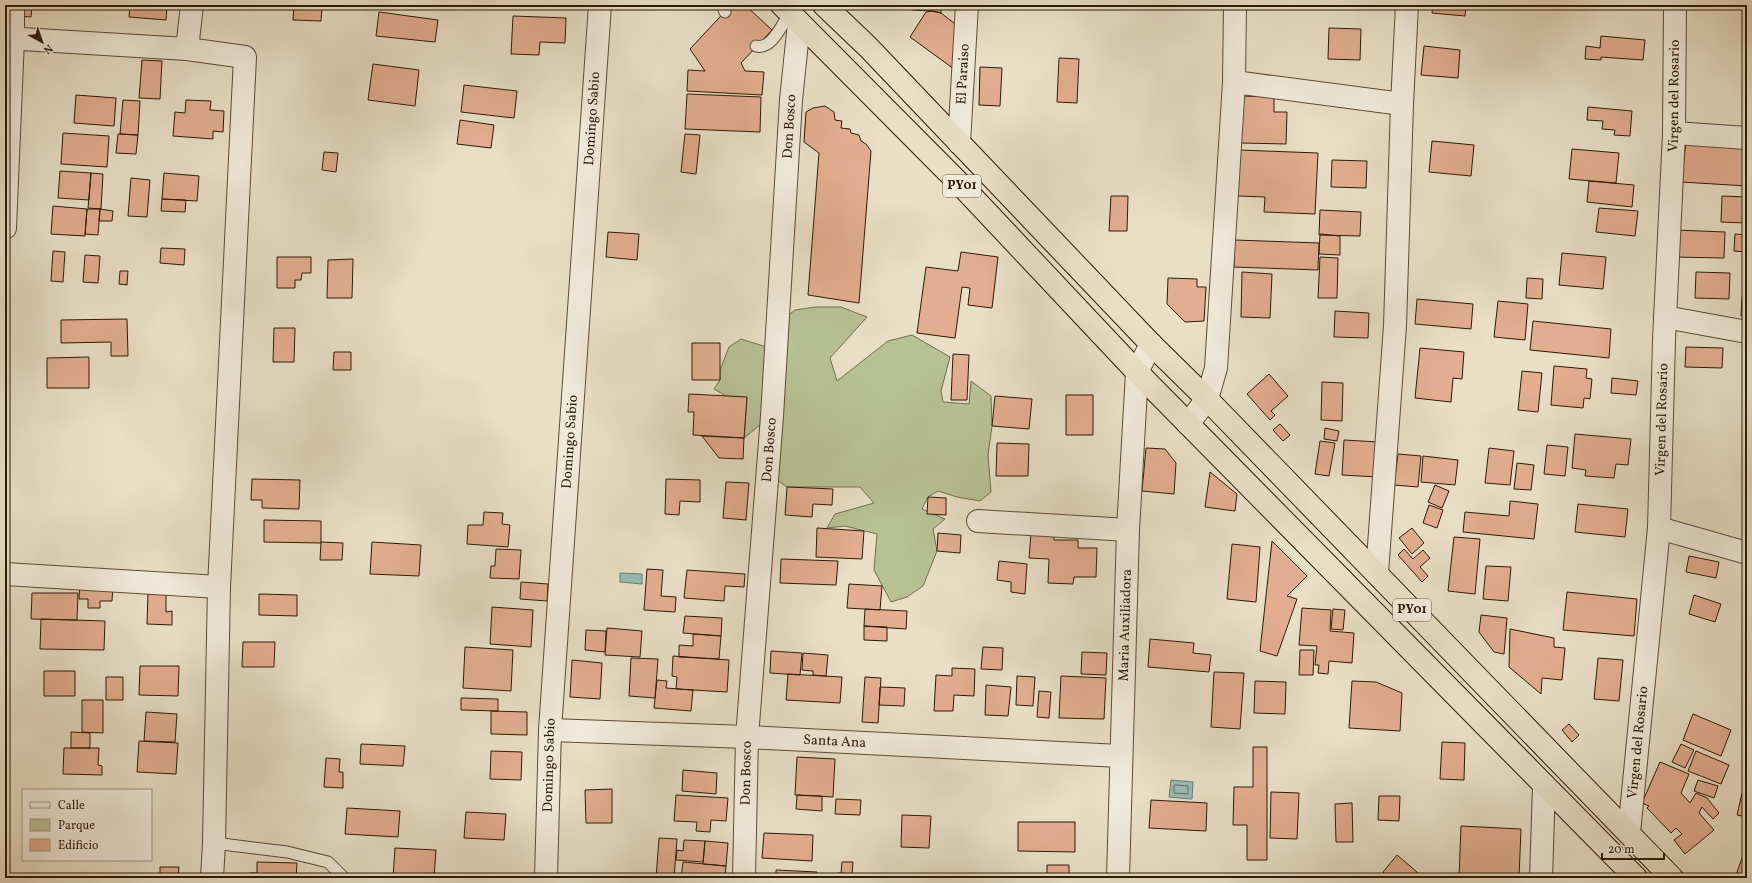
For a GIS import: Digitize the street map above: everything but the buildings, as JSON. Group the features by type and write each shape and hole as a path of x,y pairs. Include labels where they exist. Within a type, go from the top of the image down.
{"highway":[{"name":"PY01","path":"824,5 868,47 1151,344 1207,399 1672,878"},
{"name":"PY01","path":"790,14 960,184 1137,372 1636,878"}],"street":[{"path":"5,228 9,39 13,5"},
{"path":"187,49 192,5"},
{"name":"Domingo Sabio","path":"546,878 550,730 600,5"},
{"name":"El Paraiso","path":"959,143 967,5"},
{"path":"1188,424 1207,399 1216,368 1234,82 1235,5"},
{"path":"1377,574 1395,326 1402,104 1407,5"},
{"name":"Virgen del Rosario","path":"1629,833 1659,528 1665,317 1674,133 1675,5"},
{"name":"Don Bosco","path":"744,878 747,737 773,400 780,257 791,100 790,14"},
{"path":"9,39 187,49 246,56 219,587 212,878"},
{"path":"1234,82 1402,104"},
{"path":"1674,133 1747,138"},
{"path":"1665,317 1747,332"},
{"path":"1137,372 1151,344"},
{"name":"Maria Auxiliadora","path":"1118,878 1120,756 1128,530 1137,372"},
{"path":"978,521 1128,530"},
{"path":"1659,528 1747,553"},
{"path":"5,574 219,587"},
{"name":"Santa Ana","path":"550,730 747,737 1120,756"},
{"path":"1541,878 1544,786"}],"lane":[{"path":"756,46 762,48 768,45 790,14"},
{"path":"214,843 286,852 328,862 344,878"}],"green space":[{"path":"815,307 841,307 867,317 830,358 837,381 888,341 912,335 950,357 941,391 943,402 969,404 971,381 991,396 992,426 988,455 991,492 980,501 957,497 938,491 928,497 922,509 945,519 933,529 937,551 923,586 907,597 891,602 874,570 877,534 845,526 827,528 835,514 874,503 860,487 787,487 774,478 771,416 744,438 747,398 726,396 714,389 720,380 720,370 729,347 741,339 776,350 785,318 795,310"}],"water":[{"path":"620,573 642,574 642,584 620,582"},
{"path":"1171,780 1193,782 1192,799 1169,797"}]}
